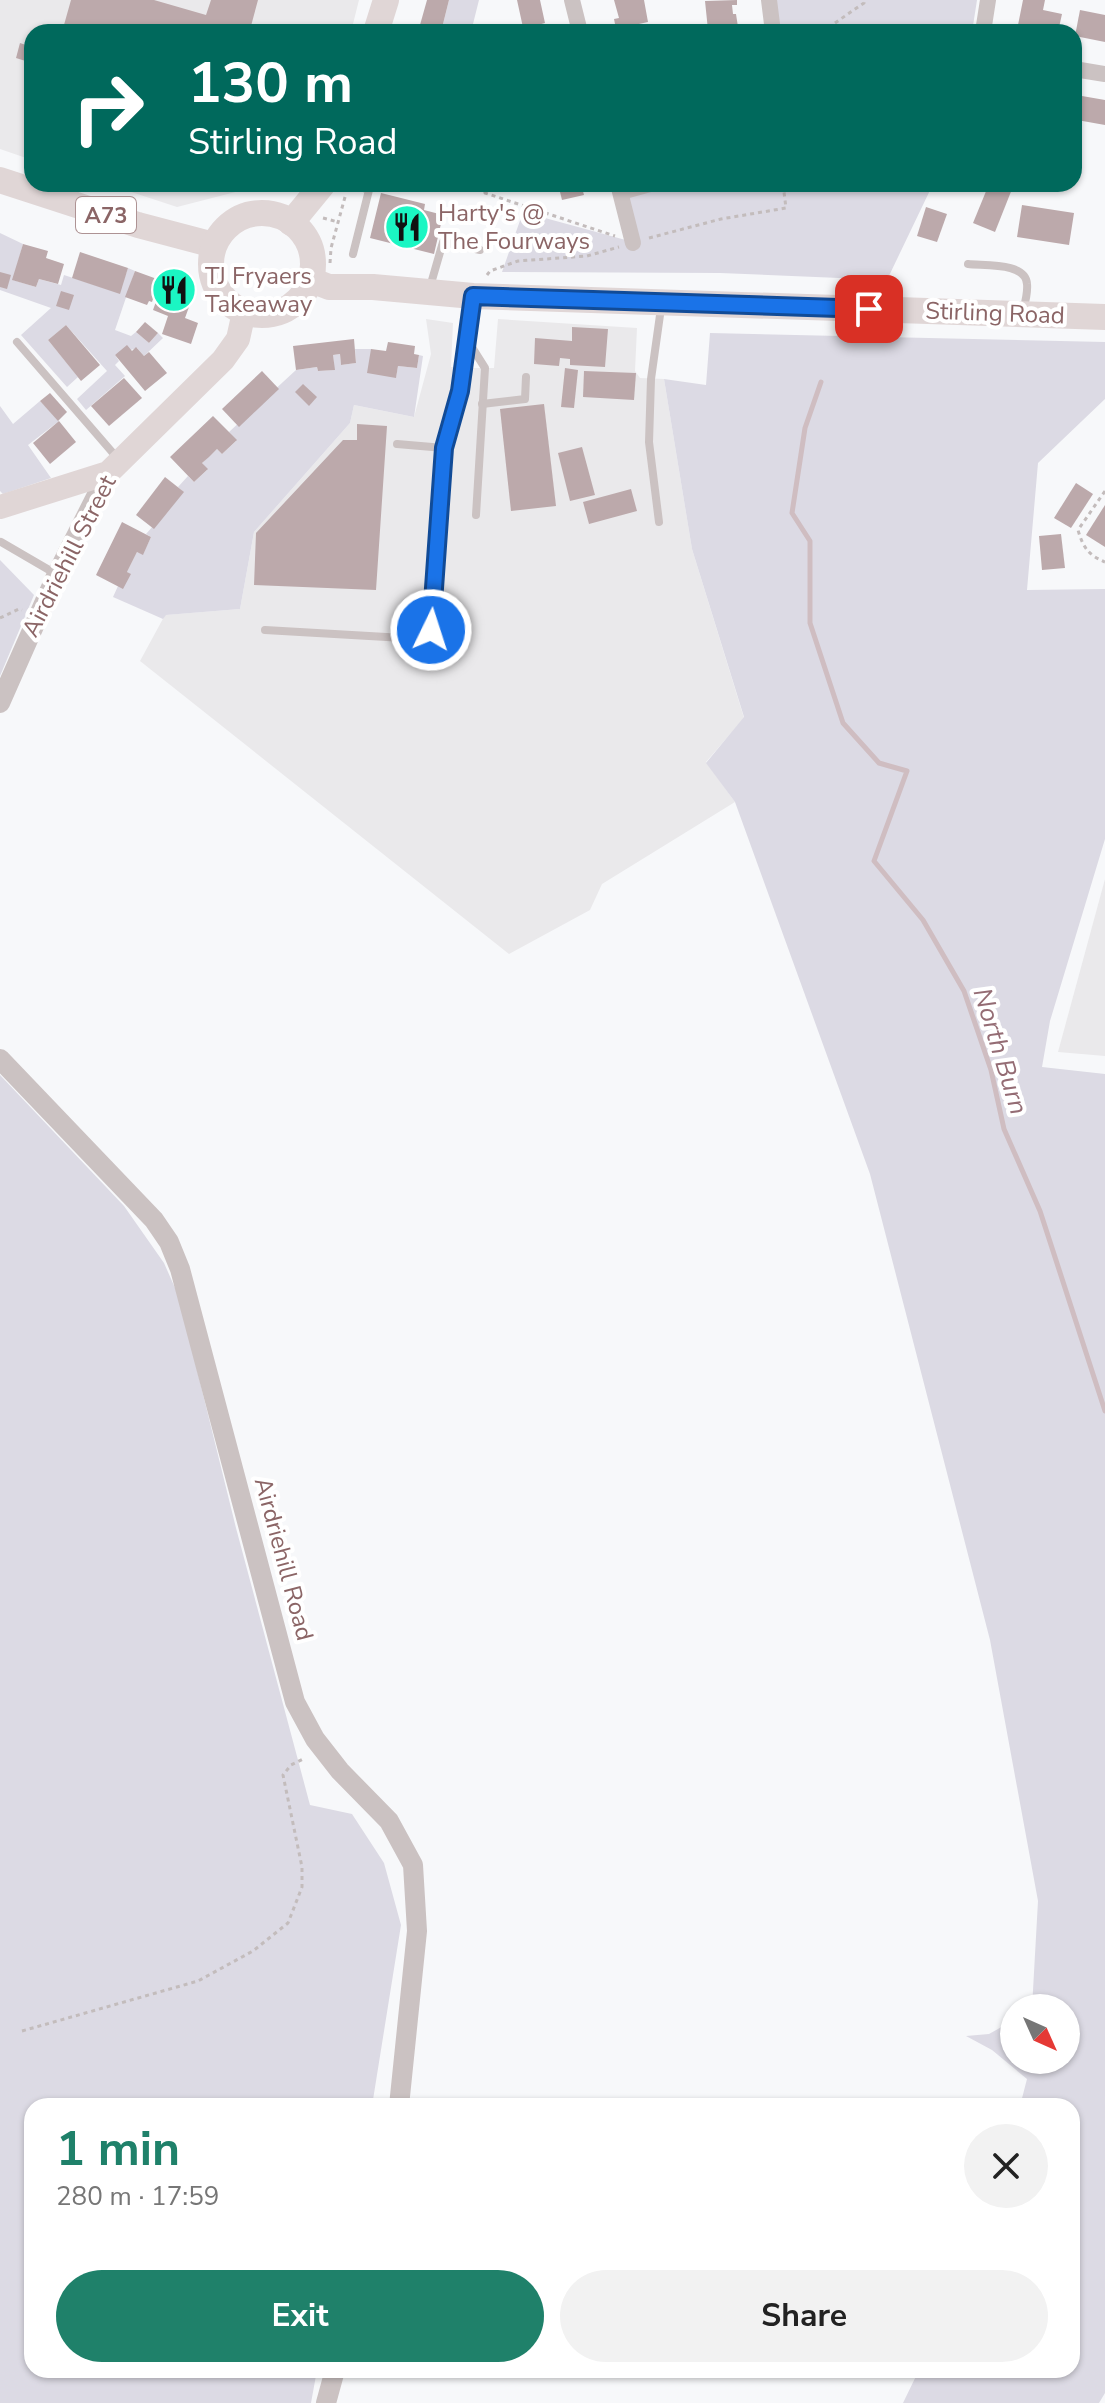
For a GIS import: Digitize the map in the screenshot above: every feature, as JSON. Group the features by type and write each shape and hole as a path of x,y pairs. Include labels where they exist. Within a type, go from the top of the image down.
{"main road":[{"path":"378,24 386,0"},
{"name":"A73","path":"0,180 24,188"},
{"name":"A73","path":"37,192 138,225 214,245"},
{"path":"291,223 331,192"},
{"path":"255,213 268,213 291,223 309,246 320,283 287,309 261,315 244,312 222,293 216,282 211,256 214,245 231,224 255,213"},
{"name":"Stirling Road","path":"320,283 473,296 1105,317"},
{"name":"Airdriehill Street","path":"114,467 223,360 238,339 244,312"},
{"path":"0,507 114,467"}],"street":[{"path":"572,0 578,24"},
{"path":"769,0 772,24"},
{"path":"984,24 988,0"},
{"path":"1082,70 1105,74"},
{"path":"621,192 633,243"},
{"name":"Airdriehill Street","path":"0,703 57,574 114,467"},
{"name":"Airdriehill Road","path":"0,1059 154,1220 169,1242 180,1269 295,1702 315,1739 389,1821 413,1865 417,1931 400,2098"},
{"path":"326,2403 333,2378"}],"lane":[{"path":"353,254 368,192"},
{"path":"429,292 443,242 480,250"},
{"path":"968,264 1011,268 1022,273 1028,282 1023,315"},
{"path":"265,630 421,639 431,630 444,448 460,391 473,296"},
{"path":"659,522 649,442 651,379 662,303"},
{"path":"467,341 485,368 476,515"},
{"path":"17,342 114,467"},
{"path":"482,404 522,400 526,397 526,377"},
{"path":"397,444 444,448"},
{"path":"1,542 57,574"}],"path":[{"path":"833,24 864,0"},
{"path":"320,283 331,248 334,192"},
{"path":"485,192 633,243"},
{"path":"473,296 490,271 518,261 587,256 721,219 786,208 784,192"},
{"path":"1105,491 1078,530 1083,548 1105,562"},
{"path":"22,2031 198,1981 253,1951 288,1923 302,1887 302,1867 283,1775 291,1765 303,1758 329,1756"}],"shaded area":[{"path":"0,0 359,0 353,24 24,24 24,157 0,149"},
{"path":"449,0 479,0 473,24 443,24"},
{"path":"769,0 977,0 973,24 772,24"},
{"path":"131,192 236,192 177,207"},
{"path":"621,192 929,192 887,280 720,273 502,272 523,212 633,242"},
{"path":"0,233 23,244 13,280 36,287 39,279 61,285 64,275 119,293 128,268 135,271 115,330 131,336 136,332 149,343 158,333 163,338 144,356 137,348 115,355 119,361 115,365 125,376 86,410 77,399 107,371 66,325 48,340 78,377 67,387 21,335 51,308 0,290"},
{"path":"426,319 453,323 451,367 463,368 494,368 498,319 637,328 635,371 640,378 664,379 692,549 744,718 706,762 735,802 602,884 590,910 509,954 140,661 165,615 240,609 254,532 350,423 354,405 414,417 431,354"},
{"path":"710,333 1105,342 1105,399 1038,463 1027,590 1105,589 1105,839 1050,1021 1042,1067 1105,1074 1105,2393 1099,2403 903,2403 915,2378 1080,2378 1080,2098 1022,2098 1027,2079 1021,2074 1080,2074 1080,1994 1033,1994 1038,1901 990,1640 870,1174 735,802 706,763 744,717 692,549 664,379 706,385"},
{"path":"355,349 371,349 396,377 398,366 417,368 419,355 423,356 414,417 354,405 350,423 254,532 240,609 166,615 163,619 113,597 118,586 130,574 127,572 137,552 143,554 151,537 146,534 183,492 178,487 188,476 194,482 207,470 202,463 217,449 222,454 236,441 229,432 296,370 317,367 318,371 334,370 333,355 340,354 341,365 356,363"},
{"path":"40,401 59,421 28,445 51,478 3,494 0,491 0,406 13,424"},
{"path":"0,560 34,595 0,676"},
{"path":"1105,879 1105,1056 1058,1052"},
{"path":"0,1075 124,1206 164,1263 179,1297 236,1528 310,1805 352,1814 384,1863 401,1925 373,2098 24,2098 24,2378 316,2378 311,2403 0,2403"},
{"path":"1000,2028 1000,2057 966,2036 989,2034"}],"building":[{"path":"71,0 154,0 206,15 211,0 258,0 252,24 64,24"},
{"path":"427,0 449,0 443,24 420,24"},
{"path":"517,0 540,0 545,23 522,24"},
{"path":"614,0 644,0 648,22 615,24 614,19 619,18"},
{"path":"737,0 737,5 732,5 738,24 707,24 705,1"},
{"path":"1023,0 1045,0 1043,10 1062,14 1060,24 1018,24"},
{"path":"1080,10 1105,15 1105,42 1082,37 1082,24 1077,24"},
{"path":"20,43 24,44 24,60 16,58"},
{"path":"1082,96 1105,100 1105,125 1082,121"},
{"path":"560,192 583,192 584,195 562,200"},
{"path":"986,192 1011,192 995,232 973,223"},
{"name":"Harty's @ The Fourways","path":"381,193 425,204 424,210 443,215 434,254 370,238"},
{"path":"1022,205 1074,213 1069,245 1017,237"},
{"path":"926,207 947,214 937,242 917,236"},
{"path":"23,244 48,251 46,258 64,264 58,284 39,279 36,287 12,280"},
{"path":"80,252 128,268 120,294 72,278"},
{"path":"135,271 157,279 152,302 149,301 147,305 125,297"},
{"path":"0,272 11,275 7,289 0,287"},
{"path":"163,282 194,293 185,318 198,323 191,344 162,334 168,316 153,310"},
{"path":"61,291 74,295 69,310 56,306"},
{"path":"145,322 158,333 149,343 136,332"},
{"path":"66,325 100,365 81,381 48,340"},
{"path":"572,327 608,329 605,367 570,365 570,359 560,358 559,366 534,364 535,338 572,341"},
{"path":"354,339 356,363 341,365 340,354 333,355 335,370 318,371 317,367 296,370 293,346"},
{"path":"388,342 415,346 414,354 419,355 417,368 398,366 396,378 367,373 371,349 386,351"},
{"path":"127,345 132,351 136,347 144,356 149,352 167,373 145,391 115,355"},
{"path":"565,368 578,370 574,408 561,407"},
{"path":"262,371 279,389 239,427 222,409"},
{"path":"584,371 636,373 634,400 583,397"},
{"path":"124,378 142,398 109,426 91,406"},
{"path":"303,384 317,397 309,406 295,392"},
{"path":"50,393 67,412 58,421 40,401"},
{"path":"544,404 556,506 511,511 500,409"},
{"path":"213,416 237,440 222,454 217,449 202,463 208,469 194,482 170,457"},
{"path":"59,421 76,442 50,464 33,443"},
{"path":"357,424 387,426 376,590 254,585 256,533 343,440 357,440"},
{"path":"582,447 595,495 570,501 558,453"},
{"path":"165,477 184,492 154,529 136,515"},
{"path":"1076,483 1093,494 1071,528 1054,518"},
{"path":"631,489 637,511 589,524 583,502"},
{"path":"1105,505 1105,547 1086,535"},
{"path":"122,522 151,537 143,555 137,552 123,589 96,575"},
{"path":"1061,534 1065,568 1042,570 1039,536"}],"waterway":[{"name":"North Burn","path":"821,382 805,428 792,513 810,541 810,623 843,723 879,763 907,771 874,861 923,920 964,991 991,1070 1004,1129 1040,1211 1105,1411"}],"place":[{"name":"Harty's @ The Fourways","path":"407,227"},
{"name":"TJ Fryaers Takeaway","path":"174,290"}],"route":[{"path":"431,630 444,448 460,391 473,296 869,309"}]}
